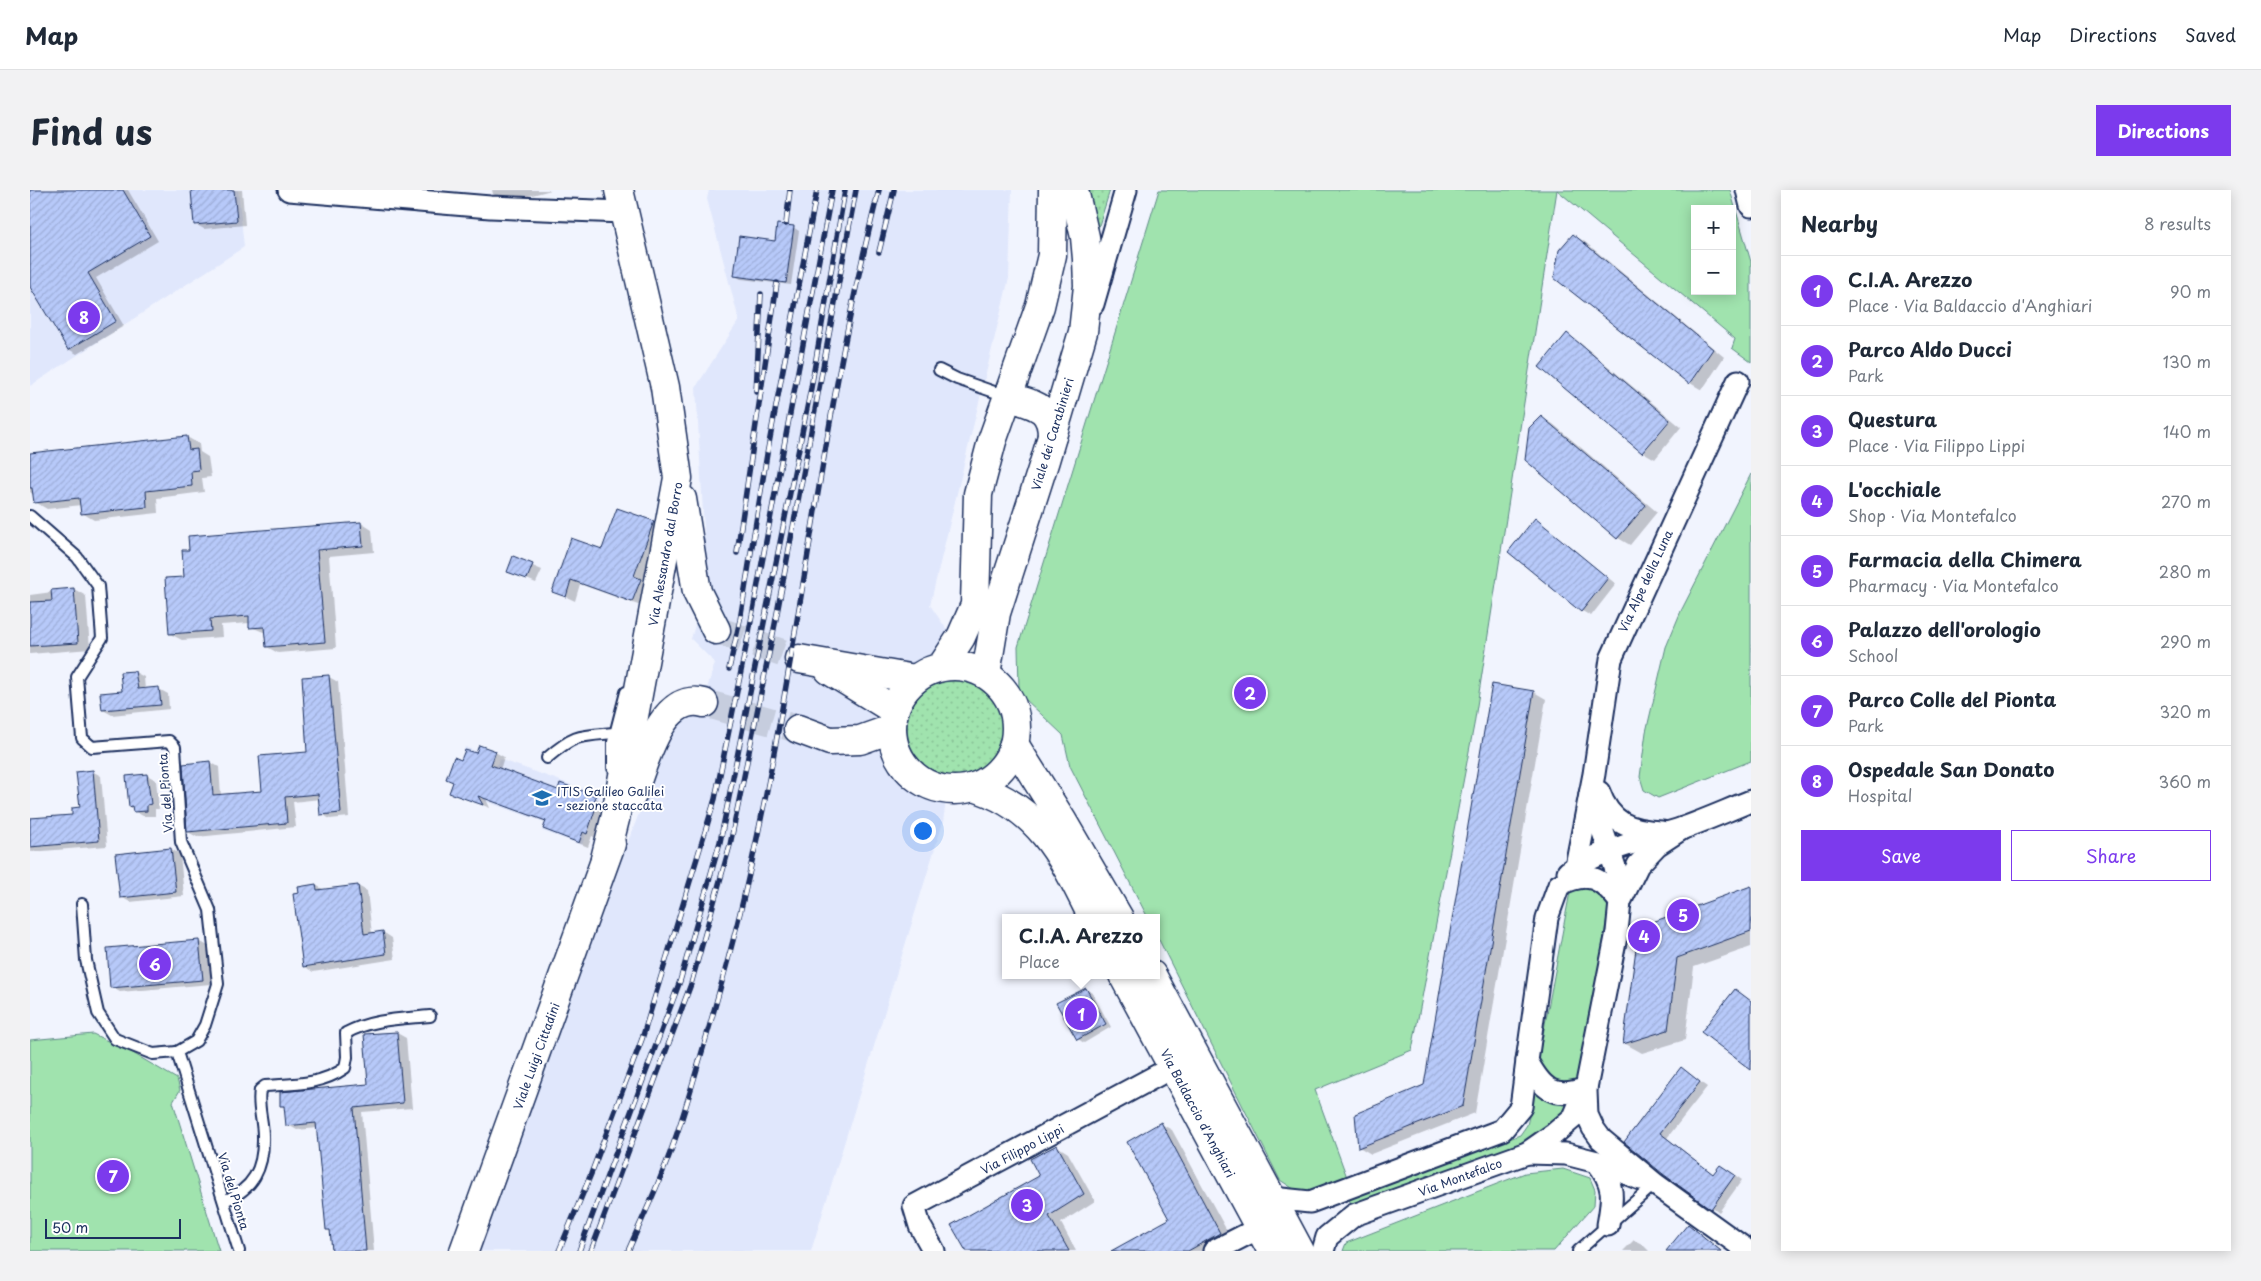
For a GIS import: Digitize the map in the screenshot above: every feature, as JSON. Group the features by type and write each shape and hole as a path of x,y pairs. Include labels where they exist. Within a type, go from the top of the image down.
{"main road":[{"path":"942,666 961,637 974,605 978,494 982,472 1040,306 1052,255 1053,190"},
{"name":"Viale dei Carabinieri","path":"986,674 996,613 1052,436 1082,332 1088,286 1087,259 1074,190"},
{"name":"Via Alessandro dal Borro","path":"605,859 615,819 678,478 665,387 621,201"},
{"path":"1007,396 1041,408 1047,413 1052,426 1052,436"},
{"path":"678,478 697,592 716,630"},
{"path":"892,720 831,671 799,659 915,679"},
{"path":"974,787 1000,771 1014,744 1016,724 1012,705 1001,687 986,674 972,668 942,666 915,679 902,693 892,720 895,748 904,766 924,783 949,790 974,787 998,794 1013,804 1045,833 1066,864 1091,914"},
{"path":"605,859 662,722 675,708 690,700 702,702"},
{"path":"798,730 830,741 860,740 892,720"},
{"path":"1014,744 1064,822 1117,914"},
{"name":"Viale Luigi Cittadini","path":"464,1251 532,1068 605,859"},
{"name":"Via Baldaccio d'Anghiari","path":"1125,979 1272,1251"},
{"name":"Via Baldaccio d'Anghiari","path":"1154,979 1300,1251"}],"street":[{"path":"289,190 490,208 621,201"},
{"path":"1082,332 1098,288 1126,190"},
{"path":"1747,190 1751,206"},
{"name":"Via Alpe della Luna","path":"1576,866 1592,783 1611,660 1738,381"},
{"path":"1592,783 1609,852 1618,876 1620,902"},
{"name":"Via Montefalco","path":"1592,783 1604,806 1623,826 1644,832 1676,830"},
{"name":"Via Montefalco","path":"1272,1198 1310,1202 1502,1130 1521,1107 1547,918 1559,884 1565,874 1576,866 1609,852 1676,830 1751,801"},
{"name":"Via Montefalco","path":"1323,1251 1327,1237 1354,1215 1527,1153 1574,1117 1586,1088 1617,932 1620,902 1638,865 1657,845 1676,830"},
{"path":"1559,884 1575,876 1599,880 1608,886 1620,902"},
{"path":"1527,1061 1537,1079 1547,1090 1570,1094 1586,1088 1587,1115 1593,1128 1602,1139 1654,1184 1748,1251"},
{"name":"Via Filippo Lippi","path":"934,1251 920,1226 914,1206 1173,1067"},
{"path":"1527,1153 1566,1154 1597,1162 1654,1184"},
{"path":"1597,1162 1607,1176 1611,1186 1612,1200 1608,1225"},
{"path":"1214,1251 1259,1228"}],"lane":[{"path":"939,370 957,379 1007,396"},
{"path":"640,620 678,478"},
{"name":"Via del Pionta","path":"30,516 77,557 98,586 102,638 77,677 82,738 92,746 170,740 175,746 181,842 210,910 218,984 205,1025 196,1041 177,1052 153,1054 115,1039 98,1013 86,960 82,904"},
{"path":"615,819 613,750 615,733 628,684"},
{"path":"547,758 568,740 583,735 615,733"},
{"path":"224,1201 241,1194 255,1179 261,1160 263,1137 258,1100 260,1090 265,1086 312,1082 332,1077 345,1068 347,1057 346,1033 359,1026 371,1022 430,1016"},
{"name":"Via del Pionta","path":"177,1052 239,1251"},
{"path":"1578,1251 1654,1184"}],"shaded area":[{"path":"30,190 238,190 244,247 30,386"},
{"path":"709,190 1012,190 1009,278 930,605 966,658 943,822 811,1251 474,1251 583,955 655,773 679,720 690,714 699,714 715,663 691,639 701,604 704,530 696,387 739,320 707,199"},
{"name":"ITIS Galileo Galilei - sezione staccata","path":"465,747 493,757 488,771 494,773 499,759 600,795 582,845 542,831 544,822 484,801 487,791 482,789 478,802 449,792"}],"green space":[{"path":"1081,190 1110,190 1092,248"},
{"path":"1159,190 1557,190 1474,725 1412,1050 1315,1090 1348,1180 1306,1197 1280,1180 1160,942 1160,914 1146,914 1070,766 1063,735 1023,697 1019,688 1018,647"},
{"path":"1557,190 1730,190 1734,205 1691,205 1691,295 1736,295 1736,211 1751,262 1751,362 1732,348 1735,339"},
{"path":"1751,474 1751,761 1658,798 1644,790 1640,777 1646,732 1666,647 1681,611"},
{"path":"955,680 973,684 989,694 999,710 1003,728 999,746 989,762 973,772 955,776 937,772 921,762 911,746 907,728 911,710 921,694 937,684"},
{"path":"1583,886 1599,888 1606,895 1608,910 1583,1072 1576,1083 1559,1086 1544,1078 1538,1061 1570,892"},
{"path":"93,1034 131,1052 177,1079 180,1090 173,1102 219,1251 30,1251 30,1040"},
{"path":"1536,1087 1575,1097 1564,1112 1535,1136 1502,1152 1352,1206 1348,1197 1520,1135 1527,1125"},
{"path":"1563,1169 1590,1178 1595,1190 1594,1205 1554,1251 1343,1251 1346,1243 1525,1173"}],"building":[{"path":"30,190 123,190 150,236 88,273 116,321 68,350 30,287"},
{"path":"191,190 234,190 237,221 194,225"},
{"path":"777,224 794,226 786,283 734,276 739,236 775,241"},
{"path":"1573,234 1713,349 1689,384 1554,278 1559,250"},
{"path":"1567,333 1670,420 1642,453 1539,367"},
{"path":"1541,416 1646,505 1617,539 1525,460 1529,428"},
{"path":"187,436 189,450 197,449 199,470 191,471 192,486 146,491 147,507 81,514 79,498 34,503 32,488 30,488 30,453"},
{"path":"617,508 654,521 634,576 641,579 632,602 571,580 566,597 552,592 571,538 602,549"},
{"path":"1535,518 1608,578 1581,612 1508,552"},
{"path":"361,522 363,546 317,550 325,642 266,647 264,627 249,628 249,616 210,619 211,631 169,634 165,578 184,577 182,550 189,550 188,536"},
{"path":"513,556 533,564 527,579 507,572"},
{"path":"74,588 78,643 30,646 30,602 52,601 51,590"},
{"path":"135,671 138,689 159,687 161,705 102,710 100,693 122,691 120,672"},
{"path":"329,675 341,813 320,815 318,794 285,797 287,823 187,832 183,764 210,761 213,795 262,791 259,756 307,752 302,677"},
{"path":"1492,684 1534,691 1463,1106 1358,1148 1355,1114 1424,1085"},
{"name":"ITIS Galileo Galilei - sezione staccata","path":"479,745 496,751 491,765 558,790 560,783 596,796 593,805 596,807 587,834 583,832 579,843 543,829 546,821 478,796 483,805 449,793 453,782 446,779 454,757 461,760 465,750 476,753"},
{"path":"93,770 99,841 30,847 30,818 72,815 72,808 80,807 76,772"},
{"path":"147,774 151,804 147,805 147,811 133,812 132,806 129,807 126,776"},
{"path":"171,848 176,892 120,898 115,854"},
{"path":"316,884 317,890 358,885 364,934 383,931 386,954 303,967 293,894 299,893 298,887"},
{"path":"1751,886 1751,931 1677,958 1668,1030 1623,1044 1639,927"},
{"path":"199,940 203,980 110,988 107,948"},
{"path":"1086,988 1106,1024 1077,1040 1056,1003"},
{"path":"1735,989 1751,1001 1751,1070 1701,1032"},
{"path":"397,1032 403,1103 354,1108 366,1251 332,1251 330,1230 326,1230 316,1123 286,1126 284,1106 280,1106 280,1092 368,1084 364,1034"},
{"path":"1681,1067 1700,1082 1660,1133 1713,1174 1720,1165 1735,1175 1711,1209 1663,1174 1624,1142"},
{"path":"1161,1122 1220,1233 1188,1251 1111,1251 1169,1219 1127,1142"},
{"path":"1057,1145 1084,1194 1049,1216 1069,1251 966,1251 951,1225 1039,1176 1030,1159"},
{"path":"1688,1224 1721,1251 1666,1251"}],"tunnel":[{"path":"716,630 799,659"},
{"path":"704,703 798,729"}],"railway":[{"path":"786,224 790,190"},
{"path":"729,669 740,620 767,454 817,190"},
{"path":"559,1251 591,1174 642,1039 715,799 749,632 832,190"},
{"path":"579,1251 680,981 720,842 811,388 845,190"},
{"path":"591,1251 691,984 730,845 775,624 856,190"},
{"path":"628,1251 657,1185 679,1127 717,1001 745,892 784,700 826,444 842,359 859,274 879,190"},
{"path":"879,252 894,190"},
{"path":"737,553 777,283"},
{"path":"756,392 761,294"}],"place":[{"name":"Ospedale San Donato","path":"84,317"},
{"name":"Parco Aldo Ducci","path":"1250,693"},
{"name":"ITIS Galileo Galilei - sezione staccata","path":"542,798"},
{"name":"Farmacia della Chimera","path":"1683,915"},
{"name":"L'occhiale","path":"1644,936"},
{"name":"Palazzo dell'orologio","path":"155,964"},
{"name":"C.I.A. Arezzo","path":"1081,1014"},
{"name":"Parco Colle del Pionta","path":"113,1176"},
{"name":"Questura","path":"1027,1205"}]}
